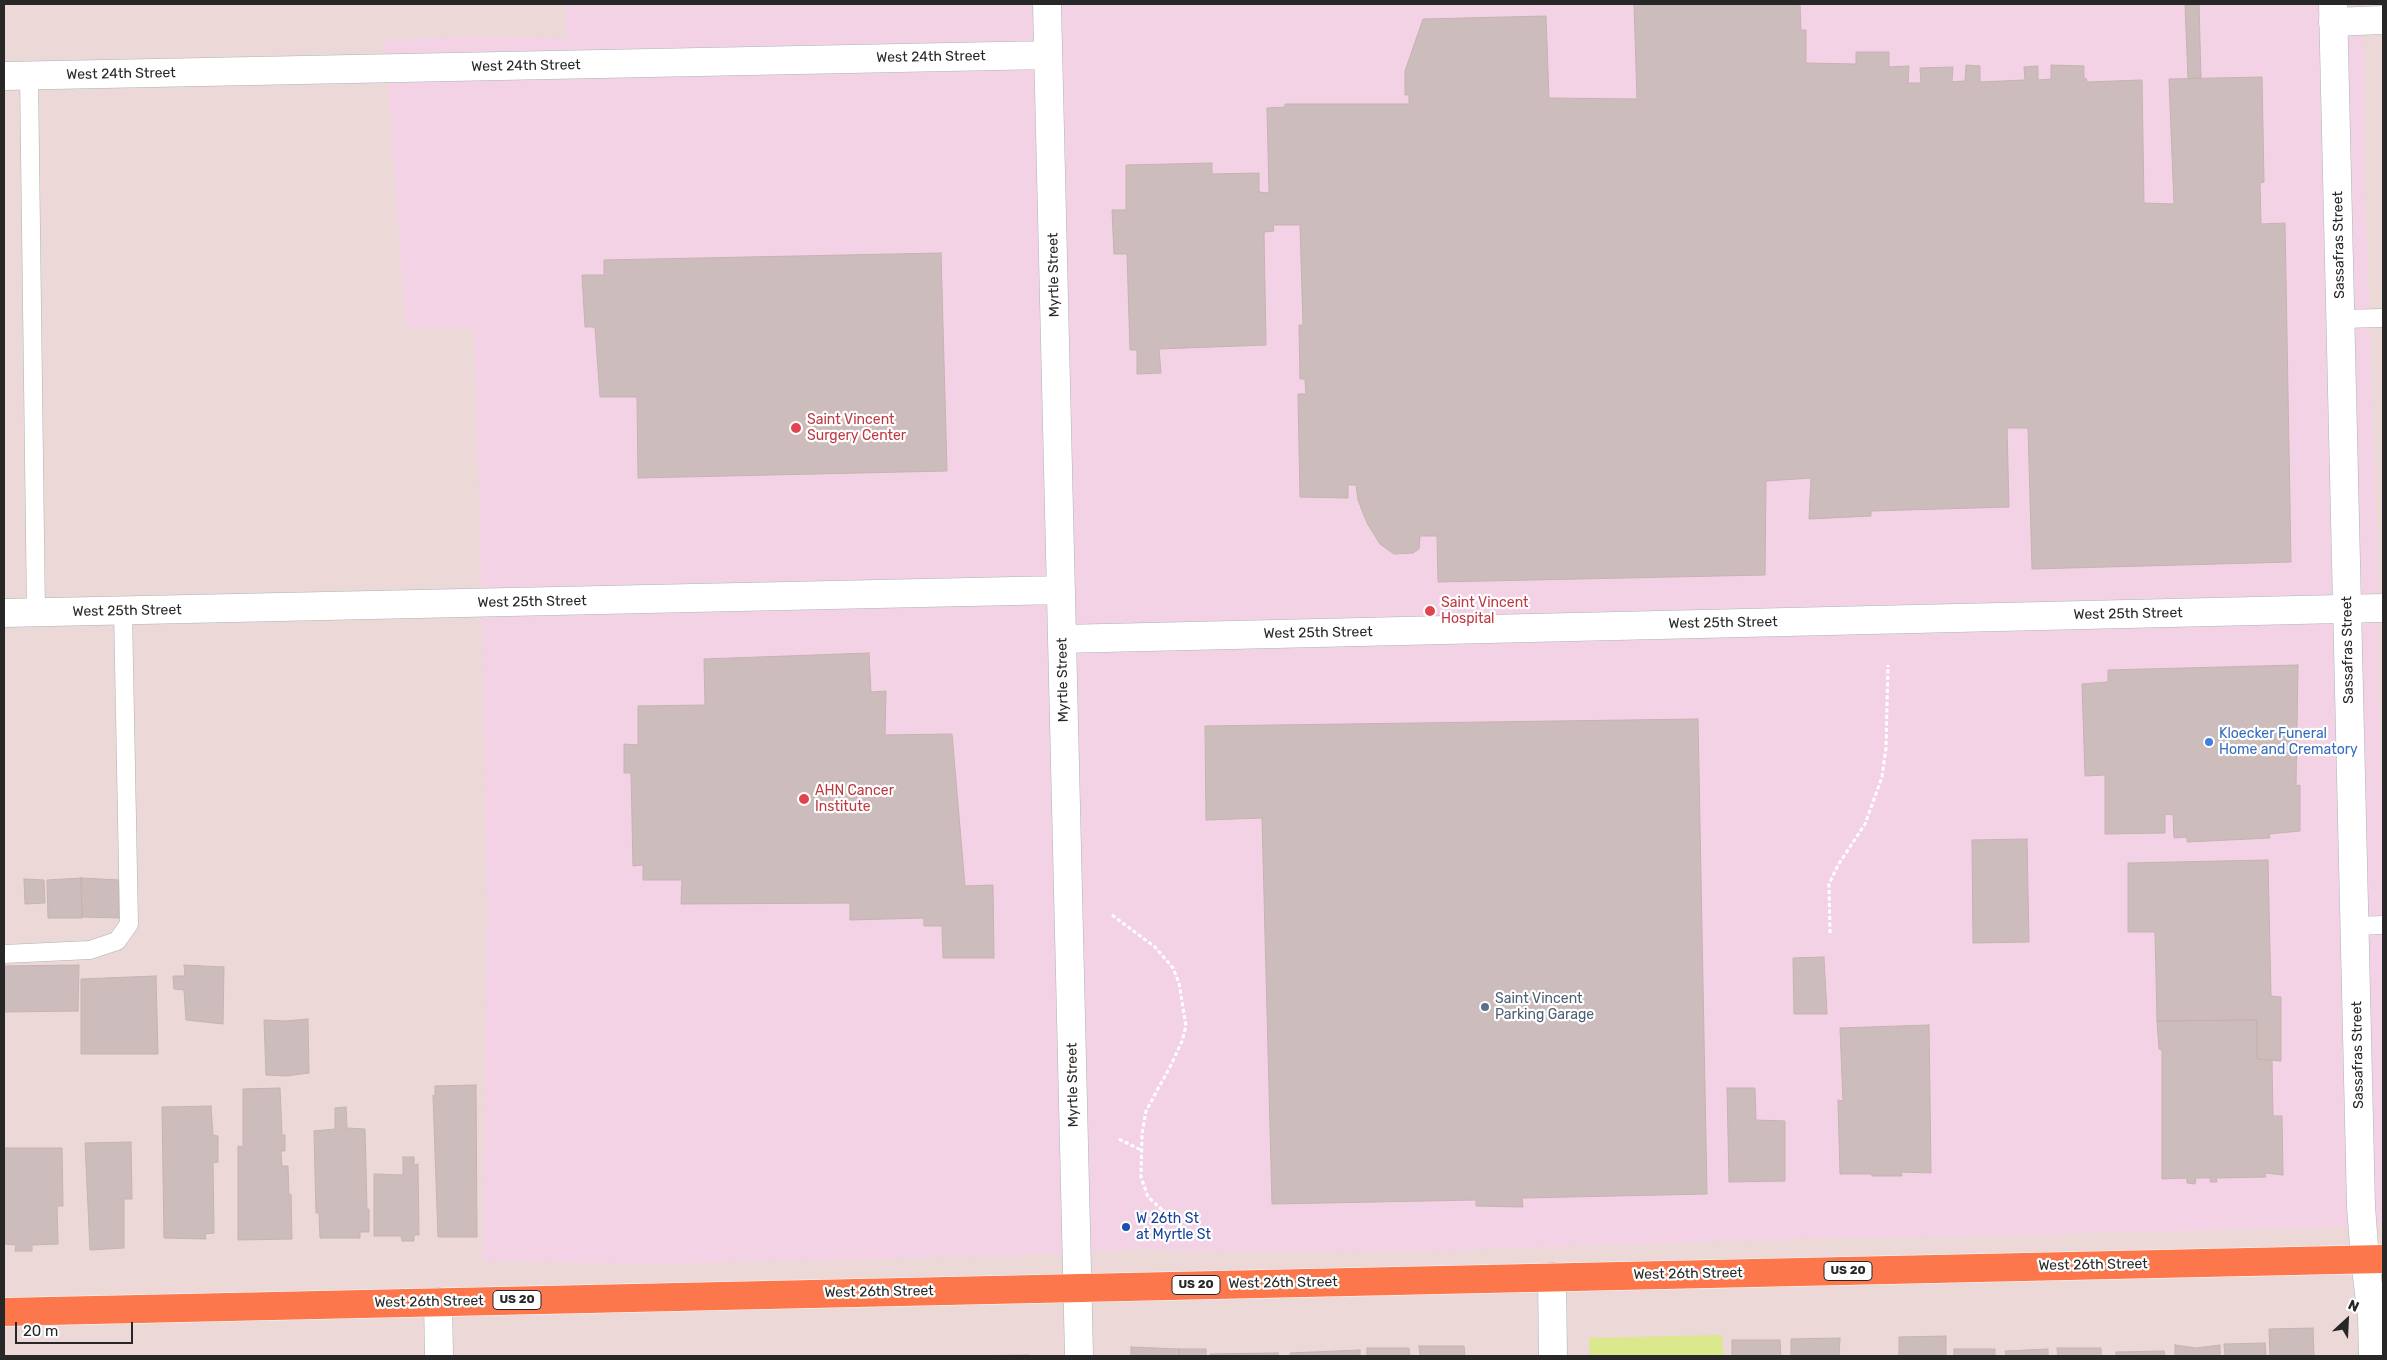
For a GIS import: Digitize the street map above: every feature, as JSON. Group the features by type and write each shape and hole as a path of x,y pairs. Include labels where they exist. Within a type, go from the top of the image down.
{"main road":[{"name":"West 26th Street","path":"4,1312 2374,1259"}],"street":[{"name":"Myrtle Street","path":"1047,4 1079,1356"},
{"path":"2333,13 2383,20"},
{"name":"Sassafras Street","path":"2333,13 2361,1206 2374,1259 2373,1356"},
{"name":"West 24th Street","path":"17,76 1048,55"},
{"name":"West 25th Street","path":"4,614 1061,590"},
{"name":"West 25th Street","path":"1062,639 2383,608"},
{"path":"1552,1277 1553,1356"},
{"path":"438,1302 439,1356"}],"lane":[{"path":"17,76 36,613"},
{"path":"2340,319 2383,318"},
{"path":"4,954 63,953 90,950 118,941 129,924 124,611"},
{"path":"2354,926 2383,925"}],"path":[{"path":"1830,932 1830,884 1838,866 1865,824 1882,777 1886,748 1888,665"},
{"path":"1112,915 1155,947 1173,968 1180,983 1186,1026 1182,1041 1146,1111 1141,1150 1141,1177 1148,1196 1190,1236"},
{"path":"1119,1139 1141,1150"}],"shaded area":[{"name":"Saint Vincent Hospital","path":"566,4 2364,4 2365,189 2378,577 2378,674 2383,841 2383,1226 1932,1237 1809,1238 1460,1250 1260,1252 1139,1249 1025,1255 654,1264 483,1261 487,908 481,557 474,329 406,329 387,68 382,40 465,37 566,38"}],"green space":[{"path":"1722,1335 1723,1356 1590,1356 1589,1338"}],"building":[{"path":"1634,4 1800,4 1801,30 1806,30 1806,63 1856,64 1856,52 1889,52 1889,67 1909,66 1908,83 1921,83 1920,68 1953,67 1952,82 1965,81 1966,65 1980,66 1980,82 2025,80 2024,67 2038,66 2038,80 2051,79 2051,65 2084,66 2084,80 2086,78 2087,82 2142,80 2144,203 2174,204 2169,79 2262,77 2264,182 2260,183 2261,224 2285,223 2291,562 2032,569 2028,428 2007,428 2009,507 1871,511 1871,516 1809,519 1811,478 1766,481 1765,575 1438,582 1437,536 1420,536 1419,549 1413,553 1394,554 1380,544 1367,523 1358,500 1356,485 1348,485 1348,498 1300,497 1298,394 1306,394 1305,379 1300,379 1299,325 1303,325 1300,225 1273,225 1274,231 1264,232 1266,345 1159,349 1161,373 1137,374 1137,350 1130,350 1127,254 1114,254 1112,210 1126,210 1126,165 1212,163 1212,174 1259,173 1259,192 1269,193 1267,108 1285,107 1285,104 1409,104 1409,95 1405,95 1405,71 1423,19 1546,16 1549,98 1637,99"},
{"path":"2185,4 2199,4 2201,78 2188,79"},
{"path":"941,253 947,471 638,478 637,397 600,397 595,327 585,327 582,275 604,275 604,260"},
{"path":"869,653 871,692 886,691 885,735 952,734 965,886 993,885 994,958 943,958 942,926 924,926 924,918 850,920 850,903 681,904 682,880 643,880 643,865 633,866 631,773 624,773 624,744 638,745 638,706 705,705 704,659"},
{"path":"2298,665 2296,786 2300,785 2300,831 2269,834 2270,838 2187,842 2187,837 2174,838 2173,815 2165,814 2165,833 2105,834 2105,775 2085,776 2082,684 2108,682 2108,670"},
{"name":"Saint Vincent Parking Garage","path":"1698,719 1707,1194 1522,1198 1523,1207 1476,1206 1476,1200 1272,1204 1262,818 1206,820 1205,726"},
{"path":"2027,839 2029,942 1973,943 1972,840"},
{"path":"2268,860 2271,996 2281,997 2281,1061 2257,1059 2257,1020 2157,1021 2155,932 2128,932 2128,863"},
{"path":"81,878 82,918 48,918 47,880"},
{"path":"81,878 119,880 119,918 82,917"},
{"path":"24,879 44,880 45,903 25,904"},
{"path":"1824,957 1827,1014 1794,1014 1793,958"},
{"path":"79,965 78,1011 4,1012 4,966"},
{"path":"184,965 224,967 223,1024 186,1020 184,990 174,989 173,976 185,976"},
{"path":"156,976 158,1054 81,1054 81,979"},
{"path":"308,1019 309,1073 286,1076 266,1075 264,1020"},
{"path":"2257,1020 2257,1059 2272,1060 2273,1116 2282,1116 2283,1175 2265,1173 2266,1177 2216,1178 2217,1182 2210,1182 2211,1178 2196,1178 2195,1184 2187,1183 2187,1178 2162,1179 2162,1050 2159,1049 2157,1021"},
{"path":"1929,1025 1931,1173 1901,1172 1902,1176 1840,1174 1838,1100 1843,1101 1840,1028"},
{"path":"476,1085 477,1237 438,1237 433,1095 435,1096 435,1086"},
{"path":"280,1088 282,1135 285,1135 285,1151 281,1151 282,1166 288,1166 292,1239 238,1240 238,1146 243,1147 243,1089"},
{"path":"1727,1088 1755,1088 1756,1120 1785,1121 1785,1181 1729,1182"},
{"path":"211,1106 213,1135 218,1136 218,1162 213,1163 214,1233 205,1234 206,1239 164,1238 162,1107"},
{"path":"346,1107 347,1128 365,1129 369,1232 360,1232 360,1238 320,1238 319,1213 316,1213 314,1131 335,1129 335,1108"},
{"path":"131,1142 132,1199 124,1199 124,1248 90,1250 85,1143"},
{"path":"4,1148 62,1148 63,1206 57,1206 58,1244 32,1245 32,1251 15,1251 16,1245 4,1244"},
{"path":"403,1157 414,1157 414,1165 418,1164 419,1235 414,1235 414,1241 402,1241 401,1236 374,1236 374,1174 403,1175"},
{"path":"2313,1328 2314,1356 2270,1356 2269,1329"},
{"path":"1946,1336 1946,1356 1899,1356 1899,1337"},
{"path":"1840,1338 1839,1356 1791,1356 1791,1339"},
{"path":"1732,1340 1780,1340 1781,1356 1732,1356"},
{"path":"2265,1343 2266,1356 2225,1356 2224,1344"},
{"path":"2175,1345 2196,1348 2220,1345 2220,1356 2175,1356"},
{"path":"1419,1346 1464,1346 1465,1356 1420,1356"},
{"path":"1131,1347 1179,1349 1179,1356 1131,1356"},
{"path":"1367,1348 1409,1348 1410,1356 1367,1356"},
{"path":"2057,1348 2101,1348 2101,1356 2058,1356"},
{"path":"1179,1349 1206,1349 1206,1356 1179,1356"},
{"path":"1954,1349 1995,1349 1995,1356 1954,1356"},
{"path":"2048,1349 2048,1356 2006,1356 2005,1351"},
{"path":"1360,1350 1360,1356 1290,1356 1290,1353"},
{"path":"2164,1351 2165,1356 2116,1356 2116,1352"},
{"path":"1278,1353 1278,1356 1210,1356 1210,1354"},
{"path":"1028,1355 1028,1356 961,1356"}],"place":[{"name":"Saint Vincent Surgery Center","path":"796,428"},
{"name":"Saint Vincent Hospital","path":"1430,611"},
{"name":"Kloecker Funeral Home and Crematory","path":"2209,742"},
{"name":"AHN Cancer Institute","path":"804,799"},
{"name":"Saint Vincent Parking Garage","path":"1485,1007"},
{"name":"W 26th St at Myrtle St","path":"1126,1227"}]}
